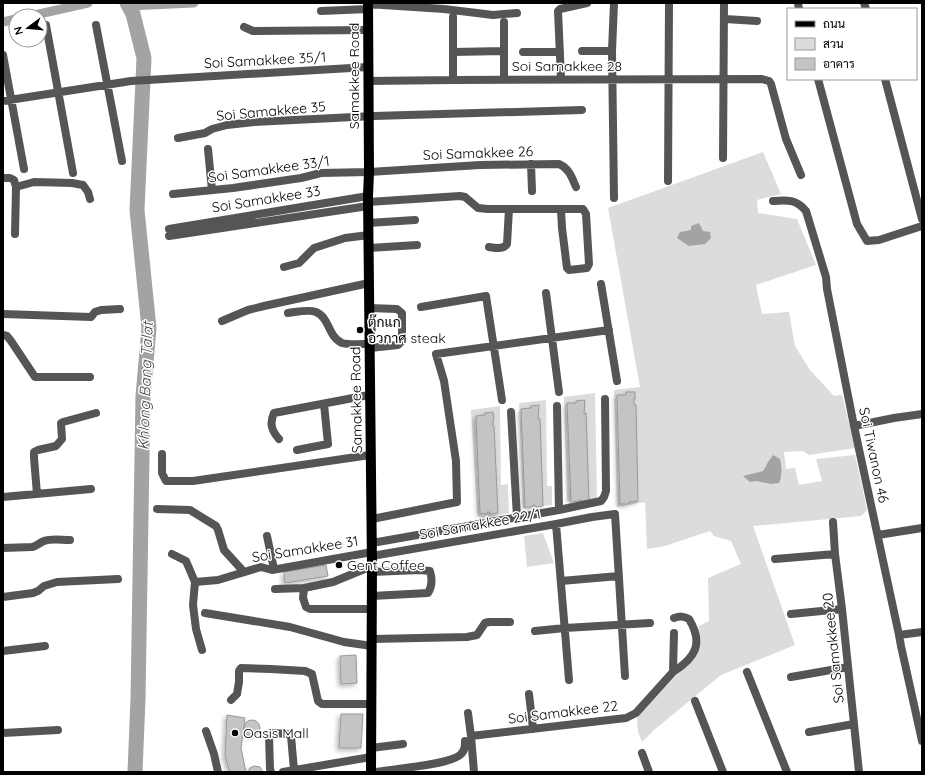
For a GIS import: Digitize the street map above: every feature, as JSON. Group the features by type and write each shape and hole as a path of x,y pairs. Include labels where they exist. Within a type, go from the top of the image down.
{"main road":[{"name":"Samakkee Road","path":"368,5 368,223 372,519 371,772"}],"street":[{"path":"561,79 558,11 560,9 588,3"},
{"path":"614,3 612,51 614,198"},
{"path":"668,181 669,3"},
{"path":"723,158 724,3"},
{"path":"321,12 368,5 444,9 493,15 517,13"},
{"path":"453,17 453,80"},
{"path":"725,19 757,20"},
{"path":"504,22 504,80"},
{"path":"96,25 122,161"},
{"path":"244,27 253,31 368,30"},
{"path":"48,36 73,173"},
{"path":"453,52 504,51"},
{"path":"582,51 612,51"},
{"path":"523,52 560,52"},
{"path":"3,55 7,101 24,169"},
{"name":"Soi Samakkee 35/1","path":"7,101 131,81 368,67"},
{"name":"Soi Samakkee 28","path":"368,81 762,79 770,82 771,84 786,139 801,175"},
{"path":"818,80 857,224 867,241 879,240 922,226"},
{"path":"885,80 922,219"},
{"name":"Soi Samakkee 35","path":"178,138 205,133 212,129 227,125 254,122 368,116 582,110"},
{"path":"208,149 212,190"},
{"path":"531,164 532,191"},
{"name":"Soi Samakkee 26","path":"368,172 480,165 559,164 566,168 570,173 576,187"},
{"name":"Soi Samakkee 33/1","path":"173,194 301,178 321,173 368,172"},
{"path":"3,178 10,178 14,180 16,187 15,234"},
{"path":"16,187 34,182 72,183 83,185 88,192 90,199"},
{"path":"169,232 368,201 460,196 465,197 478,208 561,210 583,209 586,214 588,268 569,270 567,268 561,210"},
{"name":"Soi Tiwanon 46","path":"773,201 788,200 796,202 806,211 826,277 827,289 854,426 900,646 922,740"},
{"path":"489,247 502,248 507,244 509,209"},
{"path":"368,223 415,220"},
{"path":"284,267 299,263 314,248 345,238 369,235"},
{"path":"369,248 417,245"},
{"path":"222,321 248,310 369,283"},
{"path":"601,284 617,381"},
{"path":"546,293 559,392"},
{"path":"421,307 486,296 502,400"},
{"path":"288,313 310,311 317,312 324,318 336,340 343,344 370,346 398,345 402,341 402,313 397,309 369,308"},
{"path":"3,314 91,317 95,312 101,310 120,309"},
{"path":"372,519 457,502 456,461 444,381 436,354 609,330"},
{"path":"3,335 7,336 11,341 35,377 90,377"},
{"path":"279,439 273,432 271,424 274,413 370,395"},
{"path":"275,589 304,588 333,582 372,558 517,517 559,510 601,500 606,491 606,399"},
{"path":"297,450 328,444 324,404"},
{"path":"557,406 559,510"},
{"path":"511,412 517,517"},
{"path":"36,494 34,452 56,446 62,439 61,424 63,422 96,413"},
{"path":"854,426 922,414"},
{"path":"162,454 162,473 166,482 193,481 370,455"},
{"path":"3,496 91,489"},
{"path":"157,509 190,510 216,526 224,550 244,572"},
{"name":"Soi Samakkee 22/1","path":"372,558 615,514 618,576"},
{"name":"Soi Samakkee 20","path":"834,522 835,554 859,772"},
{"path":"556,524 569,680"},
{"path":"878,535 922,528"},
{"path":"267,536 274,569"},
{"path":"3,548 32,547 50,539 70,540"},
{"path":"172,554 186,561 195,582 193,605 196,629 202,650"},
{"path":"775,559 835,554"},
{"path":"372,558 420,570 430,571 431,575 431,589 428,593 372,596"},
{"name":"Soi Samakkee 31","path":"195,582 218,580 261,567 272,570 372,558"},
{"path":"561,581 618,576 625,676"},
{"path":"3,597 33,593 44,586 57,582 118,579"},
{"path":"304,588 303,598 307,608 372,609"},
{"path":"791,614 842,609"},
{"path":"205,613 290,627 344,642 467,637 477,635 485,623 510,622"},
{"name":"Soi Samakkee 22","path":"468,738 626,718 636,713 673,672 690,659 693,654 696,644 696,631 689,619 683,616 674,618"},
{"path":"535,631 650,622"},
{"path":"899,636 922,632"},
{"path":"673,672 674,633"},
{"path":"3,651 45,646"},
{"path":"791,677 848,667"},
{"path":"231,700 237,694 239,671 242,668 271,668 305,671 312,674 318,701 322,704 372,704"},
{"path":"747,672 787,772"},
{"path":"529,694 533,729"},
{"path":"696,701 724,772"},
{"path":"468,713 468,738 474,772"},
{"path":"809,732 854,724"},
{"path":"3,732 58,730"},
{"path":"206,731 214,754 218,772"},
{"path":"271,772 270,733 289,734 291,736 294,770"},
{"path":"375,772 429,765 453,759 464,751 468,738"},
{"path":"283,772 371,753 403,744"},
{"path":"642,753 649,772"}],"green space":[{"path":"763,152 781,194 757,200 758,213 797,219 816,265 756,285 762,314 789,312 795,346 810,370 834,396 842,395 855,448 809,455 803,451 784,452 786,469 795,468 799,485 822,481 816,459 855,455 867,510 861,516 753,526 795,645 721,675 654,730 642,742 638,732 637,718 697,653 699,626 709,621 708,578 741,564 731,541 714,536 710,531 665,546 647,549 645,502 617,507 614,390 640,387 608,208","holes":["780,459 782,476 770,484 756,481 752,474 763,471 768,462"]},
{"path":"595,393 597,500 567,501 564,397"},
{"path":"546,400 547,486 552,486 552,505 523,508 519,403"},
{"path":"500,406 501,485 508,484 509,513 479,519 477,513 471,410"},
{"path":"543,533 554,563 527,567 524,536"}],"shaded area":[{"path":"699,223 703,231 710,232 711,238 705,244 689,246 677,238 680,232 691,230 691,226"},
{"path":"773,455 780,459 782,471 779,483 770,484 756,481 750,482 743,476 763,471"}],"building":[{"path":"626,392 635,392 634,405 636,405 638,501 629,502 629,504 620,504 617,395 626,395"},
{"path":"585,400 584,414 586,413 589,501 579,500 571,502 567,403 576,403 576,401"},
{"path":"539,405 538,419 540,419 543,506 535,507 535,505 533,505 533,507 525,507 521,409"},
{"path":"493,412 498,513 490,514 490,512 487,512 488,513 480,514 476,416"},
{"path":"326,565 328,576 285,583 284,572"},
{"path":"356,655 357,683 341,684 340,656"},
{"path":"341,714 363,714 361,748 339,748"},
{"name":"Oasis Mall","path":"227,715 245,718 241,748 246,772 230,772 225,756"},
{"path":"252,720 258,722 260,728 258,734 252,736 246,734 244,728 246,722"},
{"path":"254,766 260,767 263,772 248,772 250,768"}],"waterway":[{"path":"48,12 88,3"},
{"name":"Khlong Bang Talat","path":"127,3 133,14 144,58 137,210 149,328 143,396 138,699 135,772"},
{"path":"128,6 194,3"},
{"path":"3,22 8,21"}],"place":[{"name":"ตุ๊กแก อวกาศ steak","path":"360,330"},
{"name":"Gent Coffee","path":"339,565"},
{"name":"Oasis Mall","path":"235,733"}]}
